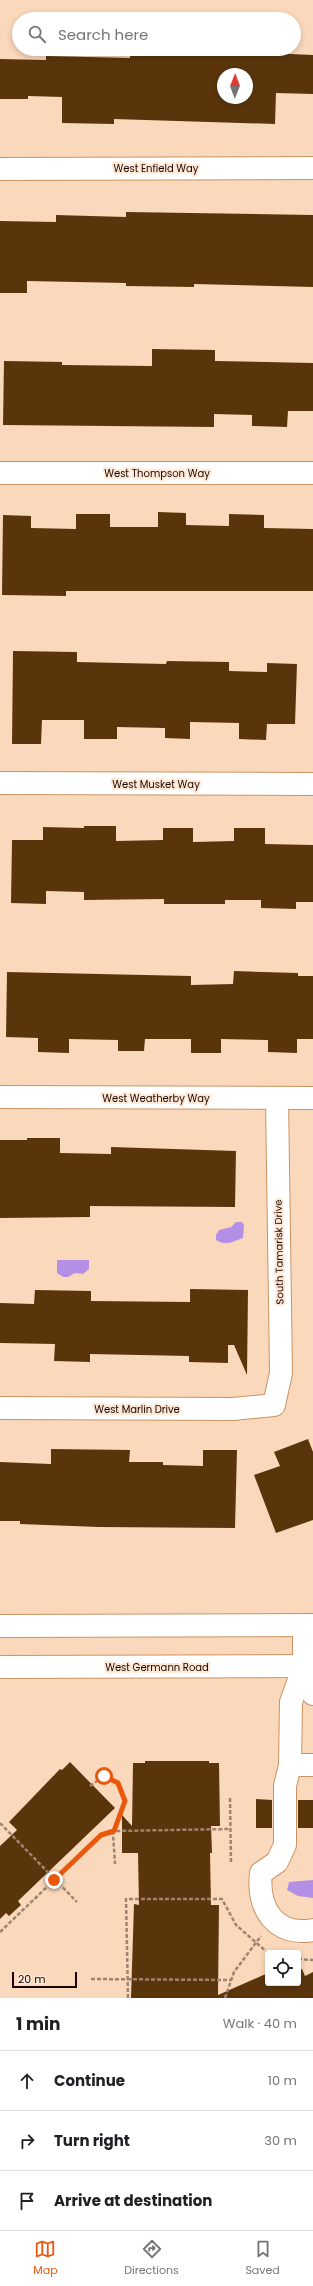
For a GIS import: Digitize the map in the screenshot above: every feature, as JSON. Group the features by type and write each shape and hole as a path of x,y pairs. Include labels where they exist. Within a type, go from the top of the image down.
{"street":[{"name":"West Enfield Way","path":"0,169 313,168"},
{"name":"West Thompson Way","path":"0,473 313,473"},
{"name":"West Musket Way","path":"0,783 313,784"},
{"name":"West Weatherby Way","path":"0,1097 313,1098"},
{"name":"South Tamarisk Drive","path":"274,1405 280,1372 277,1098"},
{"name":"West Marlin Drive","path":"0,1408 233,1409 274,1405"},
{"path":"0,1626 308,1625 308,1666 313,1694"},
{"path":"308,1666 291,1702 290,1765 286,1786 285,1845 276,1862 261,1873 259,1890 263,1906 273,1920 287,1929 303,1932 313,1930"},
{"name":"West Germann Road","path":"0,1667 308,1666"},
{"path":"290,1765 313,1765"}],"path":[{"path":"90,1786 104,1776 118,1783 125,1801 114,1831 115,1864"},
{"path":"230,1798 230,1863"},
{"path":"0,1823 77,1902"},
{"path":"0,1932 101,1835 114,1831 230,1829"},
{"path":"128,1998 126,1899 222,1900 236,1925 255,1944 265,1951"},
{"path":"225,1998 234,1972 273,1920"},
{"path":"301,1959 313,1960"},
{"path":"90,1979 231,1980"}],"shaded area":[{"path":"236,1222 242,1222 244,1225 243,1238 227,1243 216,1240 216,1235 219,1230 231,1227"},
{"path":"57,1260 89,1260 89,1269 83,1274 75,1273 68,1277 63,1277 57,1273"},
{"path":"313,1880 313,1898 298,1896 287,1890 289,1882"}],"building":[{"path":"313,55 313,94 276,93 275,124 114,119 114,124 62,123 62,97 28,96 28,99 0,99 0,59 46,60 46,56 130,58 130,56"},
{"path":"126,212 313,215 313,287 194,284 194,287 126,286 126,283 27,281 27,293 0,293 0,221 56,222 56,215 126,217"},
{"path":"152,349 215,350 215,361 313,363 313,411 288,411 287,427 252,426 252,415 214,414 214,427 3,425 4,361 62,362 62,365 152,366"},
{"path":"158,512 186,513 186,525 229,526 229,514 264,515 264,528 313,529 313,591 66,591 66,596 2,595 3,515 31,516 31,528 76,529 76,514 110,514 110,527 158,527"},
{"path":"13,651 77,652 77,662 166,664 167,661 229,662 229,671 267,672 267,663 297,664 295,724 267,724 266,740 239,739 239,723 190,722 190,739 165,738 165,728 117,727 117,739 84,739 84,720 42,720 41,744 12,744"},
{"path":"84,826 116,826 116,841 163,840 163,828 193,828 193,842 234,841 234,828 265,828 265,844 313,845 313,902 296,902 296,909 261,908 261,900 225,900 225,904 164,904 164,899 84,900 84,892 46,891 46,904 11,903 12,840 43,840 43,827 84,828"},
{"path":"234,971 298,973 298,976 313,976 313,1039 297,1039 297,1053 268,1052 268,1040 221,1039 221,1053 191,1053 191,1039 145,1039 144,1051 118,1051 118,1040 69,1039 69,1053 38,1052 38,1038 6,1037 7,972 191,976 191,985 233,984"},
{"path":"27,1138 60,1138 60,1153 111,1154 111,1147 236,1151 235,1207 90,1206 90,1217 0,1218 0,1140 27,1140"},
{"path":"190,1289 248,1290 247,1375 234,1345 228,1345 228,1363 189,1362 189,1356 90,1354 90,1362 54,1361 55,1344 0,1343 0,1303 34,1304 35,1290 91,1291 91,1301 190,1302"},
{"path":"308,1439 313,1452 313,1520 276,1533 254,1475 280,1466 274,1452"},
{"path":"51,1449 130,1450 129,1462 163,1462 163,1465 203,1466 203,1450 237,1450 235,1528 99,1527 20,1524 20,1521 0,1521 0,1462 51,1464"},
{"path":"145,1761 209,1761 209,1763 219,1763 220,1826 211,1826 212,1853 210,1853 211,1905 219,1905 218,1995 265,1974 265,1986 301,1986 302,1969 305,1976 313,1972 313,1998 131,1998 134,1904 139,1905 138,1853 122,1853 122,1815 132,1826 133,1763 145,1763"},
{"path":"70,1762 115,1808 18,1901 21,1905 9,1916 6,1913 0,1919 0,1846 17,1830 9,1822 60,1769 62,1770"},
{"path":"256,1799 272,1800 272,1828 256,1828"},
{"path":"298,1800 313,1800 313,1828 298,1828"}],"route":[{"path":"54,1880 101,1835 114,1831 117,1819 125,1801 118,1783 104,1776"}]}
